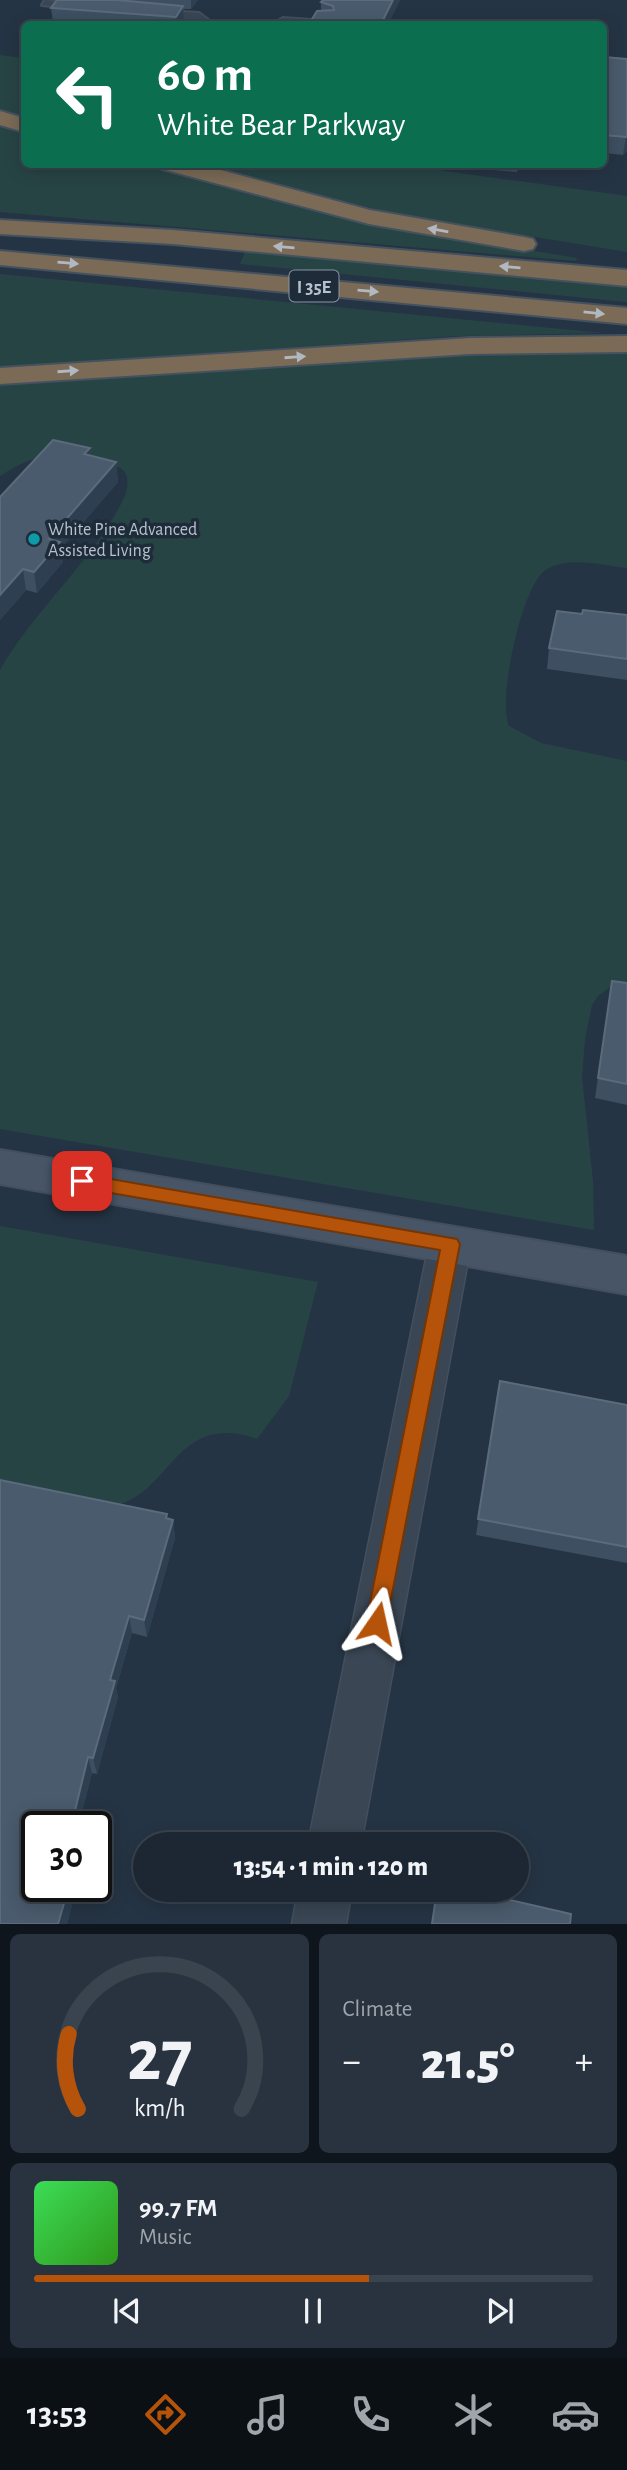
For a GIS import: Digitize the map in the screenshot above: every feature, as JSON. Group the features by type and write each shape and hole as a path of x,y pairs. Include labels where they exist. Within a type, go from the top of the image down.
{"highway":[{"path":"0,118 21,124"},
{"path":"186,168 402,223 627,258"},
{"name":"I 35E","path":"0,227 199,239 627,278"},
{"name":"I 35E","path":"0,258 627,316"},
{"path":"0,376 444,347 627,344"}],"street":[{"path":"0,1167 627,1275"},
{"path":"336,1832 450,1244"},
{"path":"319,1924 324,1902"}],"lane":[{"path":"45,3 96,7"},
{"path":"148,11 195,15 204,21"}],"green space":[{"path":"0,55 21,58 21,117 0,111"},
{"path":"0,125 21,131 21,168 156,168 383,226 577,258 576,261 0,212"},
{"path":"210,168 424,168 627,196 627,252 400,215"},
{"path":"245,252 627,287 627,302 240,264"},
{"path":"0,274 602,333 457,336 0,367"},
{"path":"627,350 627,568 586,562 565,563 547,569 538,578 529,596 514,643 506,693 509,726 541,743 627,761 627,983 613,985 598,996 592,1005 585,1039 582,1077 593,1181 594,1230 0,1129 0,670 29,627 96,544 124,497 127,484 126,474 114,465 50,457 23,463 0,476 0,383 448,352"},
{"path":"0,1226 318,1282 289,1396 257,1439 229,1433 208,1436 190,1445 148,1488 132,1499 112,1506 0,1482"}],"building":[{"path":"57,0 117,0 183,6 176,17 51,8"},
{"path":"393,0 382,21 311,21 317,11 334,10 333,6 321,2"},
{"path":"607,57 627,59 626,137 607,135"},
{"name":"White Pine Advanced Assisted Living","path":"53,440 90,448 84,454 116,462 49,539 60,542 34,572 23,569 0,595 0,497"},
{"path":"583,610 627,615 627,659 549,648 557,611 582,614"},
{"path":"612,981 627,983 627,1084 598,1078"},
{"path":"500,1381 627,1405 627,1547 478,1519"},
{"path":"0,1480 167,1514 166,1518 173,1520 144,1620 129,1616 110,1680 115,1681 93,1758 88,1757 75,1811 21,1811 21,1902 64,1902 58,1924 0,1924"},
{"path":"435,1902 519,1902 571,1914 570,1924 432,1924"}],"place":[{"name":"White Pine Advanced Assisted Living","path":"34,539"}],"route":[{"path":"82,1181 450,1244 377,1623"}]}
